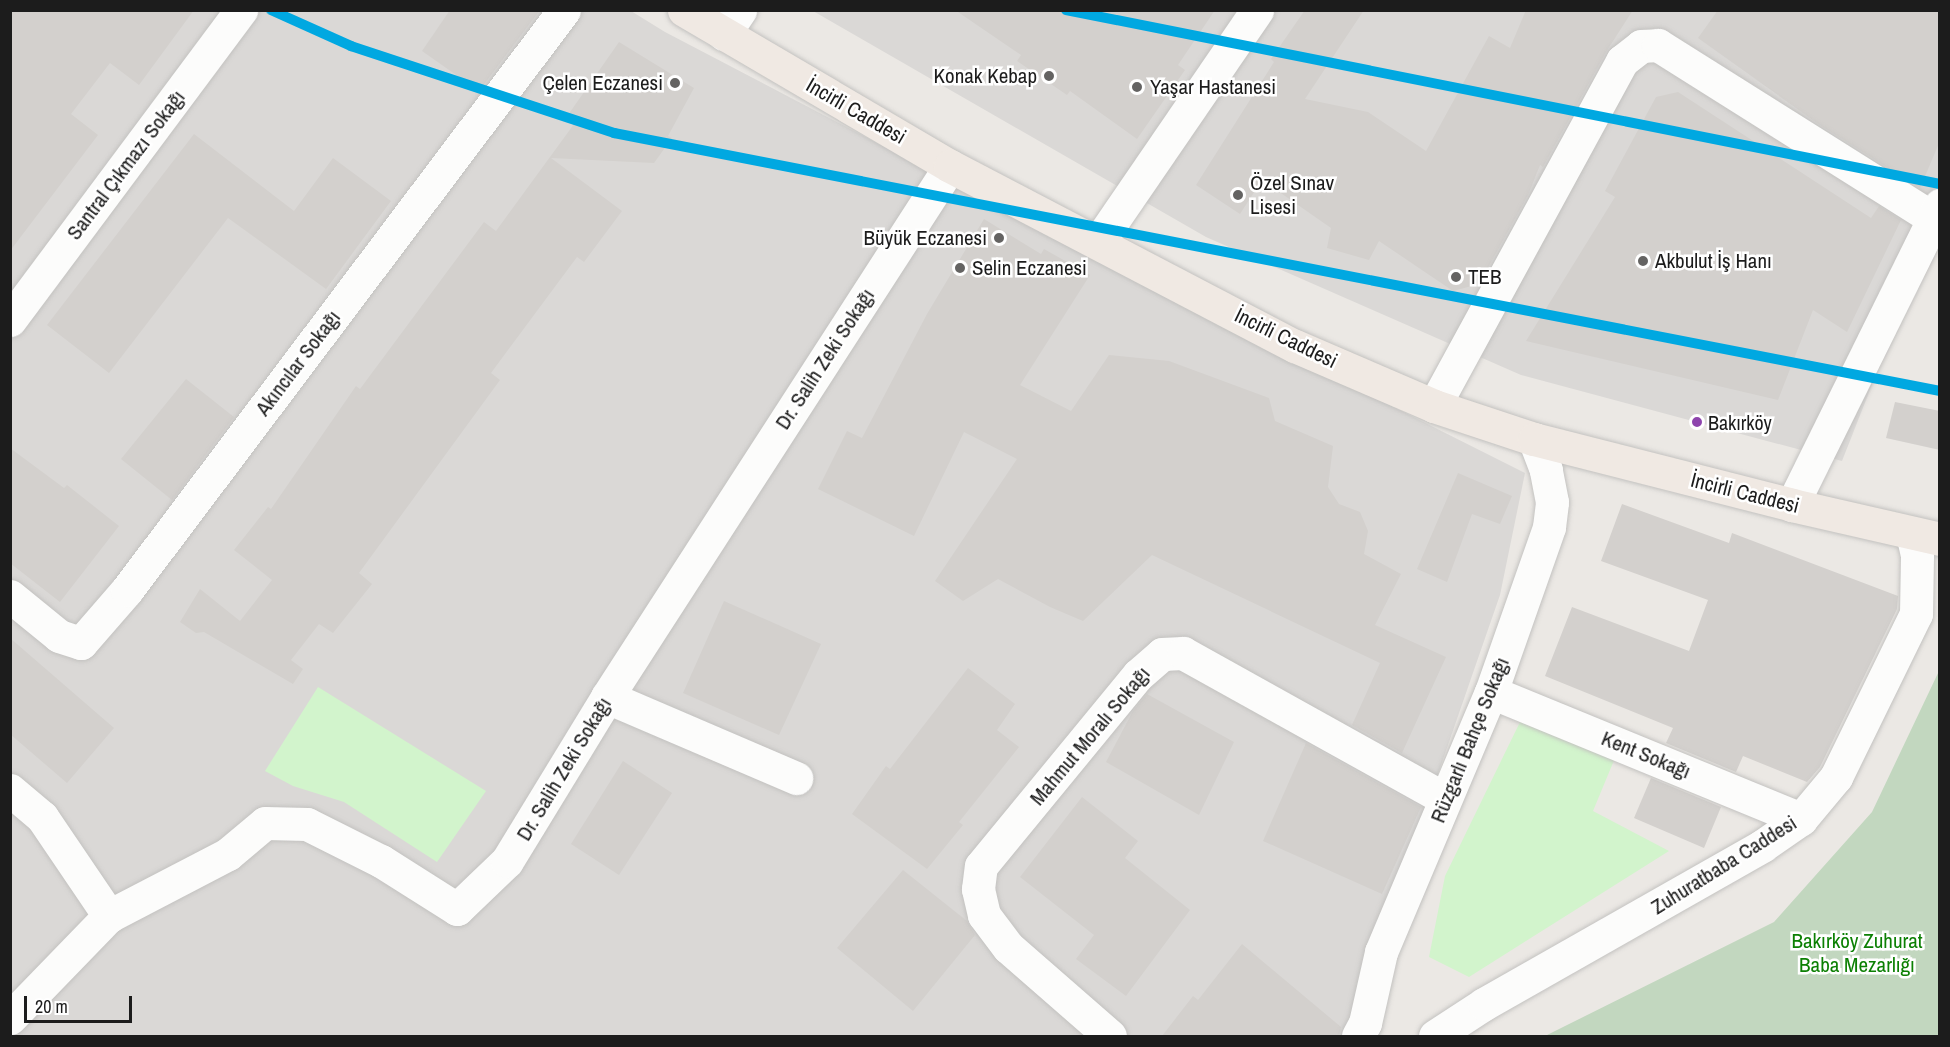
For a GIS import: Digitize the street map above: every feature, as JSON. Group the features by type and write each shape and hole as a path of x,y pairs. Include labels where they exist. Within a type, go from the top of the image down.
{"main road":[{"name":"İncirli Caddesi","path":"684,10 732,22 950,166 1099,241 1295,346 1434,406 1534,439 1792,505 1926,536"}],"street":[{"name":"Santral Çıkmazı Sokağı","path":"10,320 241,10"},
{"name":"Akıncılar Sokağı","path":"10,596 59,636 81,644 127,590 564,10"},
{"path":"1099,241 1257,10"},
{"path":"1434,406 1622,61 1641,46 1658,45 1936,211 1792,505"},
{"name":"Dr. Salih Zeki Sokağı","path":"10,1018 109,916 228,854 265,823 307,824 381,861 457,909 507,861 606,698 950,166"},
{"name":"Rüzgarlı Bahçe Sokağı","path":"1358,1036 1365,1023 1381,952 1432,834 1444,798 1491,692 1549,527 1552,502 1546,470 1534,439"},
{"name":"Zuhuratbaba Caddesi","path":"1435,1036 1484,1004 1744,857 1802,819 1836,777 1916,614 1917,555 1926,536"},
{"name":"Mahmut Moralı Sokağı","path":"1110,1036 1008,947 984,915 978,889 981,866 1138,675 1162,654 1183,652 1444,798"},
{"name":"Kent Sokağı","path":"1491,692 1802,819"},
{"path":"606,698 796,778"},
{"path":"10,790 42,817 109,916"}],"shaded area":[{"path":"10,11 631,11 665,32 1085,252 1525,473 1500,595 1347,1036 11,1036"},
{"path":"813,11 1939,11 1939,231 1914,278 1842,461 1521,375 1206,237"}],"green space":[{"name":"Bakırköy Zuhurat Baba Mezarlığı","path":"1939,671 1939,1036 1545,1036 1774,922 1872,812"},
{"path":"318,687 486,791 437,862 344,802 293,786 265,771"},
{"path":"1520,722 1615,758 1593,811 1669,851 1469,977 1429,957 1445,876"}],"building":[{"path":"10,10 194,10 139,85 110,63 71,114 98,135 10,251"},
{"path":"450,10 540,10 479,91 422,51"},
{"path":"955,10 1215,10 1178,65 1185,70 1137,139 1070,91 1067,95 1017,61 1021,55"},
{"path":"1305,10 1364,10 1305,99 1368,112 1426,151 1489,36 1510,48 1526,10 1633,10 1606,52 1543,167 1540,165 1528,195 1479,284 1453,291 1379,241 1369,260 1327,248 1331,228 1262,180 1240,214 1196,185 1274,62 1271,59"},
{"path":"1718,10 1940,10 1940,141 1920,188 1817,123 1698,38"},
{"path":"619,42 694,88 668,136 672,138 654,163 551,158 622,211 584,262 577,257 491,373 500,380 359,573 372,584 333,633 319,624 291,660 303,669 293,684 204,632 196,633 180,622 200,589 240,621 272,580 234,550 268,507 271,509 356,386 360,389 484,222 496,231 577,120 568,115"},
{"path":"1678,92 1871,218 1879,206 1901,220 1847,332 1813,310 1778,400 1526,341 1615,197 1605,191 1656,97"},
{"path":"194,134 294,211 333,158 391,201 326,289 228,218 109,373 47,325"},
{"path":"984,219 1041,254 1044,249 1090,275 1020,385 1071,411 1109,355 1169,361 1269,398 1275,421 1333,446 1328,487 1339,504 1360,512 1368,531 1364,554 1401,574 1375,625 1446,657 1402,753 1352,725 1380,663 1152,555 1083,621 1050,607 998,579 963,601 935,581 1017,459 964,432 914,536 818,489 847,431 862,438 927,314"},
{"path":"186,379 234,417 172,500 121,459"},
{"path":"1895,402 1940,411 1940,450 1886,438"},
{"path":"10,448 64,488 67,485 119,526 60,602 10,563"},
{"path":"1458,473 1512,496 1500,524 1472,514 1447,582 1417,569"},
{"path":"1622,504 1729,543 1732,533 1898,596 1897,609 1820,767 1807,782 1743,756 1736,772 1666,743 1673,728 1545,676 1572,607 1689,651 1708,600 1601,561"},
{"path":"724,601 821,644 779,735 683,693"},
{"path":"10,638 114,728 67,783 10,734"},
{"path":"968,668 1015,704 997,730 1019,747 959,822 963,825 927,869 852,814 886,766 890,769"},
{"path":"1147,694 1234,742 1199,815 1106,762 1133,711"},
{"path":"1306,743 1421,807 1382,894 1263,841"},
{"path":"623,761 672,793 619,875 571,844"},
{"path":"1651,778 1721,807 1704,848 1634,818"},
{"path":"1082,797 1138,841 1125,858 1190,910 1126,996 1076,959 1094,935 1020,877"},
{"path":"903,870 967,921 975,935 913,1011 837,948"},
{"path":"1242,944 1341,1027 1339,1036 1162,1036 1193,996 1198,1000"}],"transit line":[{"path":"271,10 351,46 614,133 1940,391"},
{"path":"1066,10 1940,184"}],"place":[{"name":"Konak Kebap","path":"1049,76"},
{"name":"Çelen Eczanesi","path":"675,83"},
{"name":"Yaşar Hastanesi","path":"1137,87"},
{"name":"Özel Sınav Lisesi","path":"1238,195"},
{"name":"Büyük Eczanesi","path":"999,238"},
{"name":"Akbulut İş Hanı","path":"1643,261"},
{"name":"Selin Eczanesi","path":"960,268"},
{"name":"TEB","path":"1456,277"},
{"name":"Bakırköy","path":"1697,422"}]}
